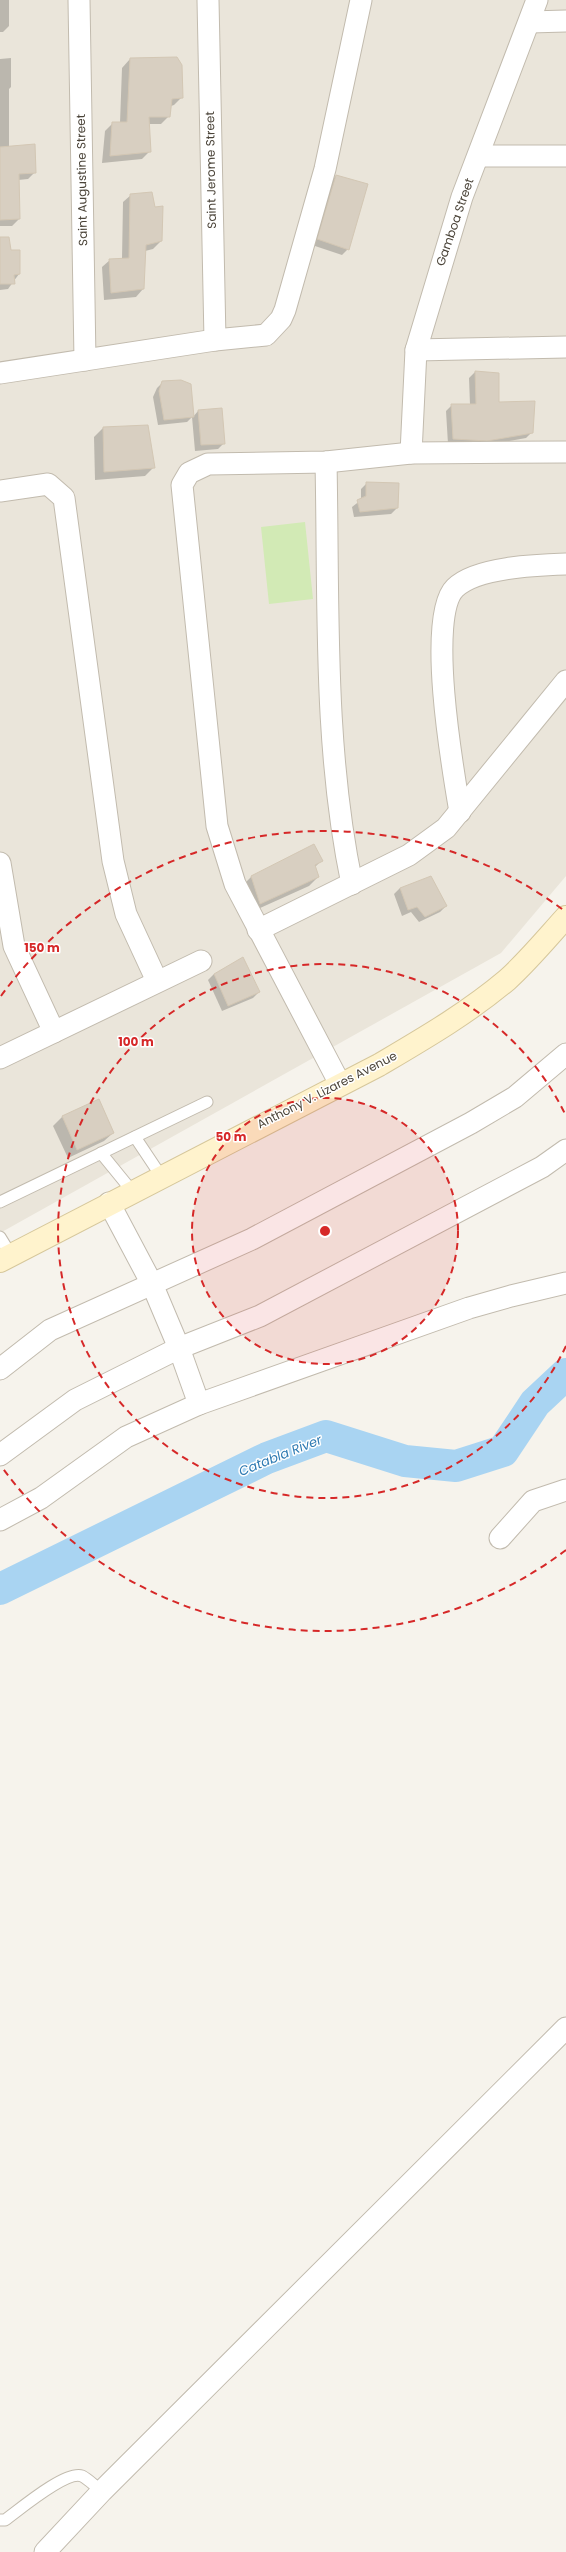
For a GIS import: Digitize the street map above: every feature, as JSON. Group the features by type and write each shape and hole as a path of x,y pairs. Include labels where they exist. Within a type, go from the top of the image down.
{"main road":[{"name":"Anthony V. Lizares Avenue","path":"4,1251 109,1203 379,1065 465,1012 508,979 566,917"}],"street":[{"name":"Saint Augustine Street","path":"79,0 85,360"},
{"name":"Saint Jerome Street","path":"208,0 214,340"},
{"path":"0,373 214,340 266,335 281,319 325,169 361,0"},
{"name":"Gamboa Street","path":"411,453 416,350 462,197 479,156 537,0"},
{"path":"530,22 566,21"},
{"path":"479,156 566,156"},
{"path":"416,350 566,347"},
{"path":"340,1084 235,884 217,826 182,485 189,473 208,464 326,462 411,453 566,452"},
{"path":"326,462 332,734 341,830 352,884"},
{"path":"0,491 48,484 64,498 113,861 126,914 157,982"},
{"path":"460,812 445,727 442,671 446,599 454,589 471,578 528,567 566,564"},
{"path":"258,930 352,884 429,842 460,812 566,681"},
{"path":"0,864 14,946 54,1032"},
{"path":"0,1058 201,961"},
{"path":"0,1369 50,1330 252,1239 471,1123 515,1097 566,1054"},
{"path":"0,1454 75,1400 179,1348 260,1316 542,1167 566,1150"},
{"path":"109,1203 152,1284 179,1348 199,1404"},
{"path":"0,1520 41,1498 126,1437 199,1404 469,1308 566,1283"},
{"path":"500,1538 533,1501 566,1490"},
{"path":"45,2552 102,2491 566,2028"}],"lane":[{"path":"0,1202 207,1102"},
{"path":"134,1137 161,1176"},
{"path":"101,1153 132,1191"},
{"path":"0,2520 5,2520 60,2481 72,2476 81,2476 102,2491"}],"shaded area":[{"path":"0,0 566,0 566,876 501,953 0,1233"}],"green space":[{"path":"305,522 313,599 269,604 261,527"}],"building":[{"path":"177,57 182,65 183,98 172,99 170,117 149,117 151,152 110,156 112,122 127,122 130,58"},
{"path":"35,144 36,173 19,174 20,219 0,220 0,147"},
{"path":"336,175 368,184 349,250 317,239"},
{"path":"152,192 155,207 163,206 162,241 146,245 144,289 111,293 109,259 129,258 130,194"},
{"path":"0,237 9,237 11,250 20,250 20,274 14,275 15,284 0,284"},
{"path":"475,371 499,373 499,402 535,401 533,433 487,441 453,439 451,404 476,404"},
{"path":"181,380 191,384 194,417 164,420 159,391 162,381"},
{"path":"222,408 225,444 201,445 198,410"},
{"path":"148,425 155,468 104,472 103,427"},
{"path":"366,482 399,483 398,508 360,512 357,500 366,496"},
{"path":"314,844 323,861 315,865 319,877 260,904 251,876"},
{"path":"431,876 447,906 425,917 417,907 408,910 400,888"},
{"path":"243,957 260,992 228,1006 214,974"},
{"path":"99,1099 114,1133 77,1150 62,1116"}],"waterway":[{"name":"Catabla River","path":"0,1589 267,1458 326,1436 405,1461 456,1466 503,1451 535,1403 566,1374"}]}
